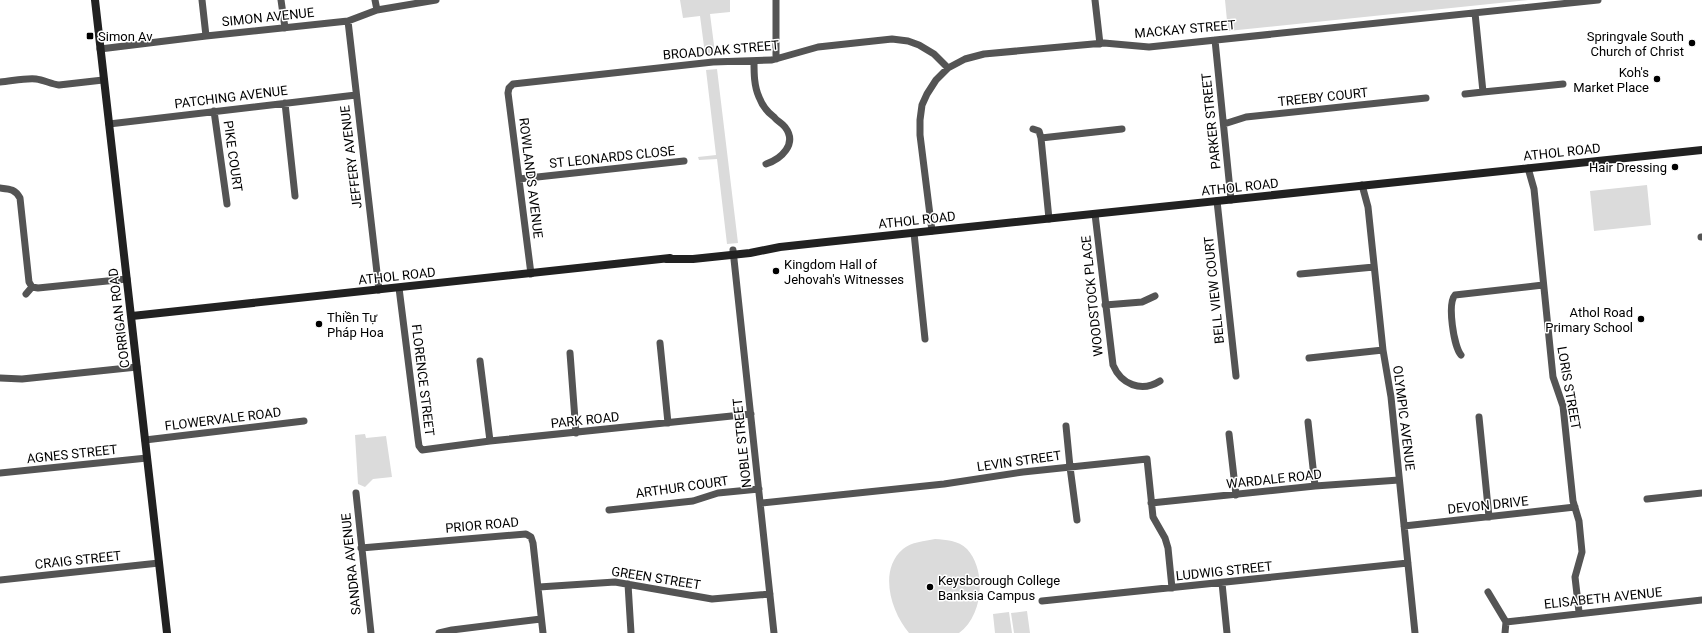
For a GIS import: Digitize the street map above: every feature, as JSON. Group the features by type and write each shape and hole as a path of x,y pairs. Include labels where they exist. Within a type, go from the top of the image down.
{"main road":[{"name":"CORRIGAN ROAD","path":"95,0 167,633"},
{"name":"ATHOL ROAD","path":"132,316 666,260 692,254 733,252 758,247 780,247 1702,150"}],"street":[{"path":"202,0 206,36"},
{"path":"281,0 285,28"},
{"path":"375,0 377,10"},
{"name":"SIMON AVENUE","path":"100,49 348,21 377,10 436,0"},
{"path":"776,0 776,59"},
{"path":"1096,0 1100,44"},
{"name":"MACKAY STREET","path":"932,231 920,135 922,105 936,80 948,68 965,59 977,55 1100,44 1142,47 1598,0"},
{"path":"1475,13 1483,92"},
{"name":"JEFFERY AVENUE","path":"348,21 379,290"},
{"name":"BROADOAK STREET","path":"510,86 516,83 709,62 776,59 818,48 892,39 908,41 919,45 934,54 948,68"},
{"name":"PARKER STREET","path":"1215,40 1231,200"},
{"path":"754,61 755,85 759,98 772,116 784,125 789,137 789,144 785,152 776,160 766,164"},
{"path":"0,82 29,79 59,84 103,80"},
{"path":"1465,94 1563,84"},
{"name":"ROWLANDS AVENUE","path":"510,86 508,93 531,274"},
{"name":"PATCHING AVENUE","path":"109,124 356,95"},
{"name":"TREEBY COURT","path":"1224,124 1246,117 1426,98"},
{"path":"285,103 295,196"},
{"name":"PIKE COURT","path":"214,111 227,204"},
{"path":"1033,129 1038,131 1041,138 1049,218"},
{"path":"1041,138 1122,129"},
{"name":"ST LEONARDS CLOSE","path":"519,179 684,161"},
{"name":"LORIS STREET","path":"1532,168 1553,377 1563,406 1582,552 1575,577 1579,612"},
{"name":"OLYMPIC AVENUE","path":"1366,185 1383,350 1390,391 1415,633"},
{"path":"0,188 10,189 16,192 20,198 29,282 32,287"},
{"name":"BELL VIEW COURT","path":"1216,201 1236,376"},
{"name":"WOODSTOCK PLACE","path":"1095,214 1112,360 1117,374 1124,381 1137,386 1148,386 1160,381"},
{"path":"914,233 925,339"},
{"name":"NOBLE STREET","path":"733,252 774,633"},
{"path":"1300,274 1374,267"},
{"path":"32,287 38,288 127,279"},
{"path":"1461,355 1456,347 1451,309 1452,301 1455,296 1543,285"},
{"path":"26,294 32,287"},
{"name":"FLORENCE STREET","path":"399,288 418,440 419,446 422,450"},
{"path":"1105,305 1142,302 1155,296"},
{"path":"660,343 668,423"},
{"path":"1309,358 1383,350"},
{"path":"570,353 576,433"},
{"path":"480,361 490,441"},
{"path":"0,378 22,379 137,367"},
{"name":"PARK ROAD","path":"422,450 490,441 751,414"},
{"path":"1478,417 1489,517"},
{"name":"FLOWERVALE ROAD","path":"145,440 304,421"},
{"path":"1308,422 1315,486"},
{"path":"1066,426 1077,520"},
{"path":"1229,434 1236,494"},
{"name":"AGNES STREET","path":"0,473 147,458"},
{"name":"LEVIN STREET","path":"761,503 944,484 1023,472 1147,459 1153,517 1165,538 1168,548 1172,588"},
{"name":"WARDALE ROAD","path":"1151,503 1315,486 1399,480"},
{"name":"ARTHUR COURT","path":"609,510 693,501 718,494 759,489"},
{"name":"SANDRA AVENUE","path":"356,493 371,633"},
{"path":"1647,499 1702,493"},
{"name":"DEVON DRIVE","path":"1404,526 1575,507"},
{"name":"PRIOR ROAD","path":"361,548 526,534 531,537 533,543 539,587 542,633"},
{"name":"CRAIG STREET","path":"0,580 159,563"},
{"name":"LUDWIG STREET","path":"1042,601 1408,563"},
{"name":"GREEN STREET","path":"539,587 602,582 628,584 712,599 770,594"},
{"path":"1222,583 1227,633"},
{"path":"628,584 631,633"},
{"path":"1488,592 1506,622 1505,633"},
{"name":"ELISABETH AVENUE","path":"1506,622 1579,612 1702,600"},
{"path":"439,633 452,630 541,619"}],"shaded area":[{"path":"680,0 730,0 730,12 710,14 715,53 705,54 700,16 683,18"},
{"path":"1225,0 1528,0 1228,31"},
{"path":"717,69 738,243 727,244 717,159 699,160 698,157 716,155 706,70"},
{"path":"1647,185 1651,225 1594,231 1590,191"},
{"path":"365,434 366,438 386,436 392,477 373,479 365,487 358,484 355,435"},
{"path":"935,539 952,541 960,544 967,549 973,558 978,569 980,581 980,593 977,605 973,616 959,633 909,633 897,614 893,603 889,579 891,568 895,558 906,547 918,542"},
{"path":"1027,611 1030,633 1014,633 1011,613"},
{"path":"1009,612 1012,633 995,633 993,614"}],"place":[{"name":"Simon Av","path":"90,36"},
{"name":"Springvale South Church of Christ","path":"1692,43"},
{"name":"Koh's Market Place","path":"1657,79"},
{"name":"Hair Dressing","path":"1675,167"},
{"name":"Kingdom Hall of Jehovah's Witnesses","path":"776,271"},
{"name":"Athol Road Primary School","path":"1641,319"},
{"name":"Thiền Tự Pháp Hoa","path":"319,324"},
{"name":"Keysborough College Banksia Campus","path":"930,587"}]}
